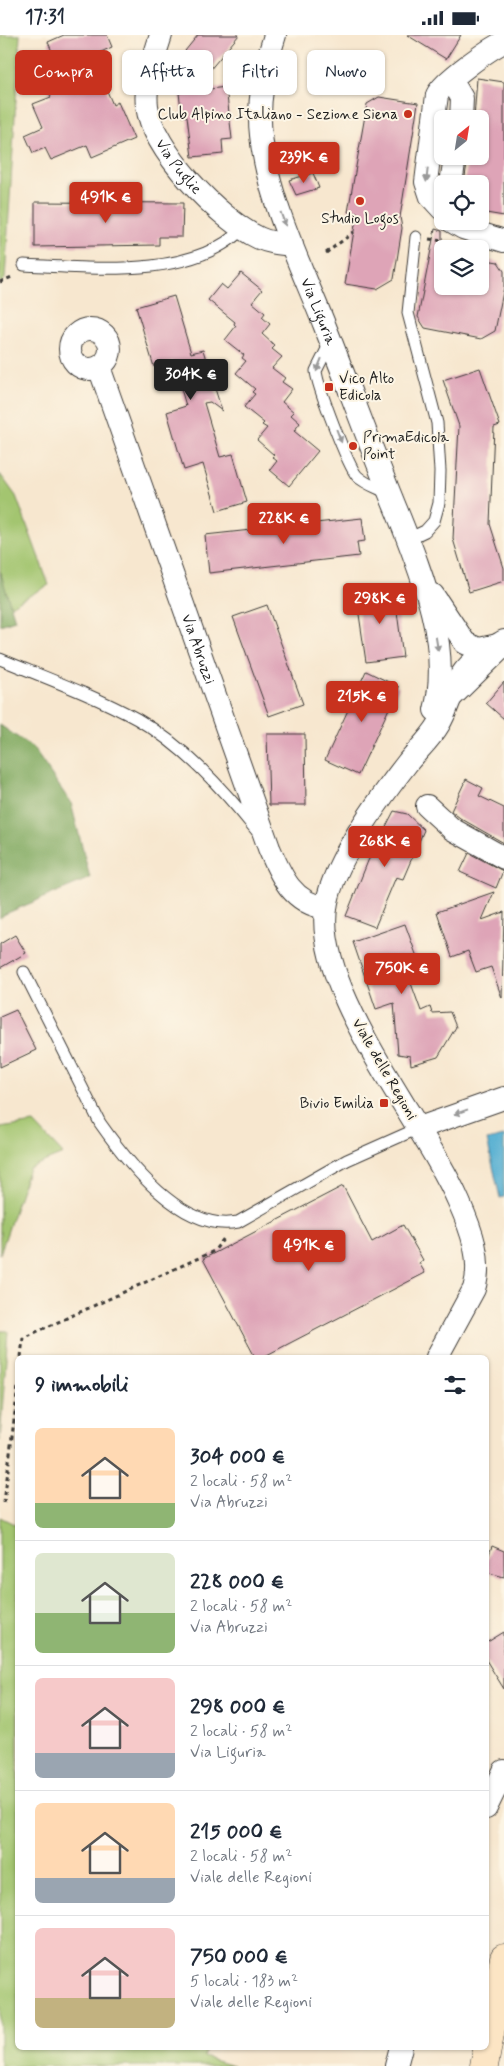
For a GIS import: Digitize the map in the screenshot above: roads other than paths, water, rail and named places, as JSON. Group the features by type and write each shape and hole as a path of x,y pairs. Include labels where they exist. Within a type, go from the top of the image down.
{"street":[{"name":"Via Puglie","path":"161,35 150,74 146,98 150,118 167,153 186,177 242,228 268,241 292,245"},
{"name":"Via Liguria","path":"275,35 263,81 260,133 268,176 292,245 424,579 458,636 465,643 479,649 502,646"},
{"path":"434,201 426,182 437,95 442,88 479,57 504,42"},
{"path":"452,81 462,98 461,110"},
{"path":"469,230 504,241"},
{"name":"Via Abruzzi","path":"99,367 269,848 284,878 295,893 308,904 326,907"},
{"name":"Via Liguria","path":"418,749 434,711 440,678 436,639 424,579"},
{"name":"Viale delle Regioni","path":"438,1355 472,1295 477,1278 476,1255 469,1227 457,1197 419,1128 378,1062 347,1000 334,969 328,947 326,907 339,871 361,831 418,749 437,728 457,682 465,669 502,646"},
{"path":"427,806 452,829 504,858"},
{"path":"419,1128 504,1098"},
{"path":"489,1802 504,1771"},
{"path":"489,2039 504,1959"},
{"path":"396,2066 401,2050"},
{"path":"484,2066 487,2050"}],"lane":[{"path":"24,265 82,268 167,263 206,253 229,241 242,228"},
{"path":"408,539 425,531 434,521 439,503 440,471 436,423 408,313 416,237"},
{"path":"0,659 114,707 150,727 177,748 223,791 269,848"},
{"path":"24,973 85,1095 114,1143 143,1175 186,1212 213,1223 226,1224 238,1221 347,1160 419,1128"}],"water":[{"path":"504,1136 504,1197 500,1198 487,1140"}],"place":[{"name":"Club Alpino Italiano - Sezione Siena","path":"408,114"},
{"name":"Studio Logos","path":"360,201"},
{"name":"Vico Alto Edicola","path":"329,387"},
{"name":"PrimaEdicola Point","path":"353,446"},
{"name":"Bivio Emilia","path":"384,1103"}]}
